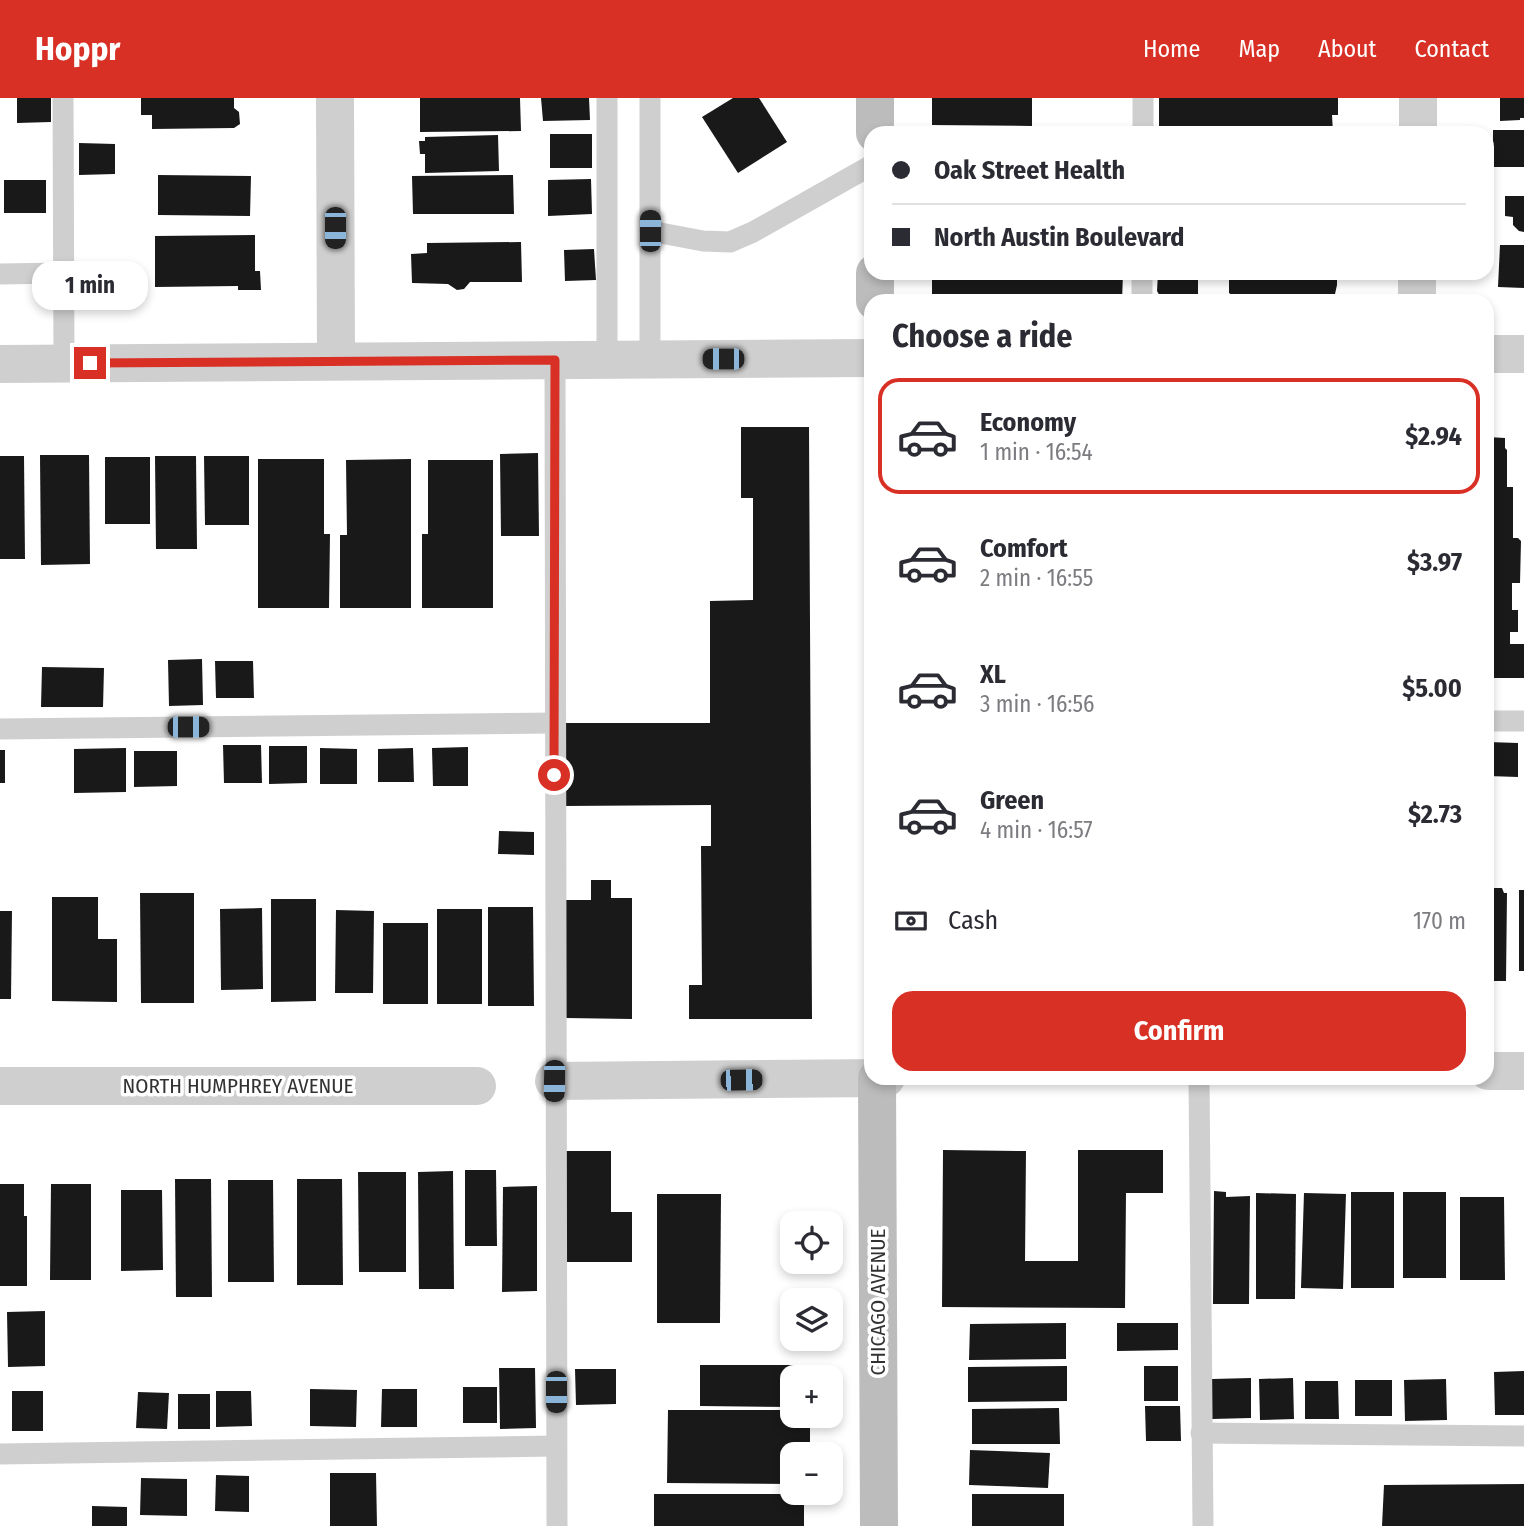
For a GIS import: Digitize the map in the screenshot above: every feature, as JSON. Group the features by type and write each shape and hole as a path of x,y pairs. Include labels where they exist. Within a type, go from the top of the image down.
{"main road":[{"path":"875,98 875,126"},
{"name":"CHICAGO AVENUE","path":"877,1085 879,1526"}],"street":[{"path":"335,98 336,361"},
{"path":"1418,98 1418,126"},
{"path":"1494,354 1524,354"},
{"path":"0,364 864,358"},
{"path":"1494,1071 1524,1071"},
{"path":"554,1081 864,1078"},
{"name":"NORTH HUMPHREY AVENUE","path":"0,1086 477,1086"}],"lane":[{"path":"63,98 64,363"},
{"path":"607,98 607,360"},
{"path":"650,98 650,359"},
{"path":"1143,98 1143,126"},
{"path":"650,231 703,241 730,242 753,232 864,170"},
{"path":"0,274 63,273"},
{"path":"555,360 554,1081 557,1526"},
{"path":"1494,721 1524,721"},
{"path":"0,729 554,723"},
{"path":"1199,1085 1203,1526"},
{"path":"1201,1433 1524,1436"},
{"path":"0,1454 556,1446"}],"building":[{"path":"17,98 51,98 51,122 17,123"},
{"path":"141,98 234,98 234,108 239,112 240,124 234,128 152,129 152,115 141,115"},
{"path":"420,98 520,98 521,131 420,132"},
{"path":"541,98 589,98 590,120 543,121"},
{"path":"733,98 759,98 787,142 738,173 702,117"},
{"path":"932,98 1032,98 1032,126 932,125"},
{"path":"1159,98 1338,98 1338,115 1332,115 1333,126 1159,126"},
{"path":"1500,98 1524,98 1524,118 1500,121"},
{"path":"1494,130 1524,130 1524,167 1494,167"},
{"path":"550,134 592,134 592,168 550,168"},
{"path":"498,135 499,171 425,173 425,154 420,154 419,141 425,141 425,137"},
{"path":"79,143 115,144 115,174 79,175"},
{"path":"158,175 251,176 250,216 158,215"},
{"path":"513,175 514,214 413,214 412,176"},
{"path":"591,179 592,214 548,216 548,180"},
{"path":"4,180 46,180 46,213 4,213"},
{"path":"1505,196 1524,196 1524,232 1513,225 1513,217 1505,216"},
{"path":"255,235 255,271 260,271 261,290 238,290 238,286 155,287 155,236"},
{"path":"521,242 522,282 470,282 464,289 457,290 448,284 412,283 411,254 427,253 427,243"},
{"path":"1500,245 1524,245 1524,288 1498,287"},
{"path":"594,249 596,280 565,281 564,250"},
{"path":"932,280 1123,280 1122,294 932,294"},
{"path":"1158,280 1198,280 1198,294 1159,294"},
{"path":"1229,280 1337,280 1335,294 1229,293"},
{"path":"741,427 809,427 812,1019 689,1019 689,985 702,985 701,846 711,846 711,805 563,806 564,723 710,723 710,601 753,600 753,498 741,498"},
{"path":"1494,437 1505,438 1507,487 1513,487 1513,538 1521,541 1520,583 1512,583 1512,610 1518,610 1518,632 1510,632 1510,644 1524,644 1524,678 1494,678"},
{"path":"538,453 539,536 501,536 500,454"},
{"path":"40,455 89,455 90,564 41,565"},
{"path":"0,456 24,456 25,559 0,559"},
{"path":"155,456 196,456 197,549 156,549"},
{"path":"204,456 249,456 249,525 205,525"},
{"path":"105,457 150,457 150,524 105,524"},
{"path":"258,459 324,459 324,534 330,534 329,608 258,608"},
{"path":"411,459 411,608 340,608 340,535 347,535 346,460"},
{"path":"428,460 493,460 493,608 422,608 422,534 428,534"},
{"path":"202,659 203,705 169,706 168,660"},
{"path":"215,661 253,661 254,698 216,698"},
{"path":"42,667 104,668 103,707 41,707"},
{"path":"1494,742 1518,743 1518,777 1494,776"},
{"path":"223,745 261,745 262,783 224,783"},
{"path":"269,746 307,746 307,783 269,784"},
{"path":"468,747 468,786 433,786 432,748"},
{"path":"126,748 126,792 74,793 74,749"},
{"path":"320,748 357,749 357,784 320,784"},
{"path":"413,748 414,782 378,782 378,749"},
{"path":"0,750 5,750 5,783 0,783"},
{"path":"134,751 177,751 177,786 134,787"},
{"path":"499,831 534,832 534,855 498,854"},
{"path":"591,880 611,880 611,898 632,898 632,1019 566,1018 566,900 591,900"},
{"path":"1494,888 1502,888 1504,893 1507,893 1506,981 1494,981"},
{"path":"1519,890 1524,890 1524,971 1519,971"},
{"path":"140,893 194,893 194,1003 141,1003"},
{"path":"52,897 98,897 98,939 117,939 117,1002 52,1001"},
{"path":"271,899 316,899 316,1001 271,1002"},
{"path":"488,907 533,907 534,1006 488,1006"},
{"path":"262,908 263,989 221,990 220,909"},
{"path":"437,909 482,909 482,1004 437,1004"},
{"path":"336,910 374,911 373,993 335,993"},
{"path":"0,911 12,911 11,999 0,999"},
{"path":"383,923 428,923 428,1004 383,1004"},
{"path":"943,1150 1026,1151 1025,1261 1078,1261 1078,1150 1163,1150 1163,1193 1126,1193 1125,1308 942,1307"},
{"path":"565,1151 611,1151 611,1212 632,1212 632,1262 565,1262"},
{"path":"465,1170 496,1170 497,1246 465,1246"},
{"path":"453,1171 454,1289 419,1289 418,1172"},
{"path":"358,1172 406,1172 406,1272 359,1272"},
{"path":"175,1179 211,1179 212,1297 176,1297"},
{"path":"297,1179 342,1179 343,1285 297,1285"},
{"path":"228,1180 273,1180 274,1282 228,1282"},
{"path":"0,1184 24,1184 27,1286 0,1286"},
{"path":"51,1184 91,1184 91,1280 50,1280"},
{"path":"537,1186 537,1291 502,1292 503,1187"},
{"path":"121,1190 162,1190 163,1270 121,1271"},
{"path":"1214,1191 1226,1192 1226,1197 1250,1196 1249,1304 1213,1304"},
{"path":"1351,1192 1394,1192 1394,1288 1351,1288"},
{"path":"1403,1192 1446,1192 1446,1278 1403,1278"},
{"path":"1256,1193 1296,1194 1295,1299 1256,1299"},
{"path":"1304,1193 1346,1194 1343,1289 1301,1288"},
{"path":"657,1194 721,1194 720,1323 657,1323"},
{"path":"1460,1197 1504,1197 1505,1280 1460,1280"},
{"path":"45,1311 45,1366 8,1367 7,1312"},
{"path":"1066,1323 1066,1359 969,1360 970,1324"},
{"path":"1117,1323 1178,1323 1178,1350 1117,1351"},
{"path":"700,1365 780,1365 780,1407 700,1406"},
{"path":"1067,1366 1067,1401 968,1402 968,1367"},
{"path":"1144,1366 1178,1366 1178,1401 1144,1401"},
{"path":"499,1368 535,1368 536,1428 500,1429"},
{"path":"575,1369 616,1369 616,1404 576,1405"},
{"path":"1524,1371 1524,1415 1495,1415 1494,1372"},
{"path":"1251,1378 1251,1418 1212,1419 1212,1379"},
{"path":"1293,1378 1294,1419 1260,1420 1259,1379"},
{"path":"1446,1379 1447,1420 1405,1421 1404,1380"},
{"path":"1355,1380 1392,1380 1392,1416 1355,1416"},
{"path":"1305,1381 1338,1381 1339,1419 1305,1419"},
{"path":"463,1387 497,1387 497,1423 463,1423"},
{"path":"310,1389 357,1390 356,1427 310,1426"},
{"path":"382,1389 417,1389 417,1427 381,1427"},
{"path":"12,1391 43,1391 43,1431 12,1431"},
{"path":"216,1391 251,1391 252,1426 216,1427"},
{"path":"138,1392 169,1393 167,1429 136,1428"},
{"path":"178,1394 210,1394 210,1429 178,1429"},
{"path":"1145,1406 1180,1406 1181,1441 1146,1441"},
{"path":"1059,1408 1060,1444 972,1444 972,1409"},
{"path":"668,1410 780,1410 780,1428 810,1428 810,1442 780,1442 780,1484 667,1483"},
{"path":"970,1450 1050,1453 1048,1488 969,1485"},
{"path":"330,1473 376,1473 377,1526 330,1526"},
{"path":"216,1475 249,1476 249,1512 215,1511"},
{"path":"141,1478 187,1479 187,1516 140,1515"},
{"path":"1524,1484 1524,1526 1382,1526 1384,1485"},
{"path":"654,1494 780,1494 780,1505 804,1505 804,1526 654,1526"},
{"path":"972,1494 1064,1494 1064,1526 972,1526"},
{"path":"92,1506 127,1507 127,1526 92,1526"}],"route":[{"path":"90,363 555,360 554,775"}]}
